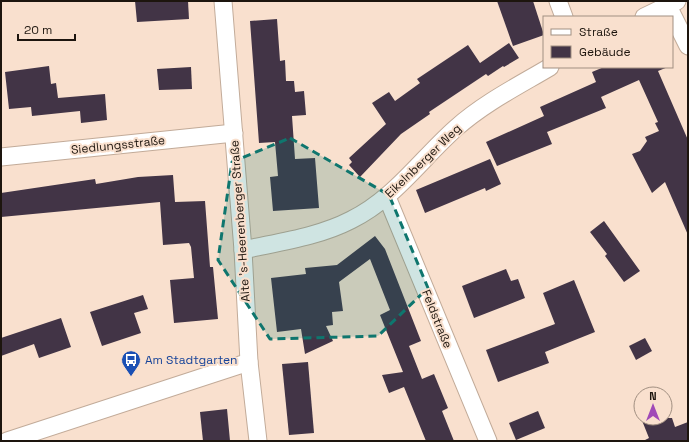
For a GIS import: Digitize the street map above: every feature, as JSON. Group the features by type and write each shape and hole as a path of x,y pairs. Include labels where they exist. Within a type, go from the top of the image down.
{"street":[{"name":"Alte 's-Heerenberger Straße","path":"223,1 243,250 249,362 258,441"},
{"path":"558,1 564,16"},
{"path":"646,16 673,4 688,44"},
{"name":"Eikelnberger Weg","path":"243,250 315,234 351,220 387,197 456,128 485,106 548,68"},
{"name":"Siedlungsstraße","path":"1,157 234,133"},
{"name":"Feldstraße","path":"387,197 488,441"},
{"path":"7,441 249,362"}],"highlighted area":[{"path":"290,138 389,195 428,288 378,336 270,339 218,260 232,162"}],"building":[{"path":"135,1 188,1 189,19 137,22"},
{"path":"497,1 533,1 543,35 513,46"},
{"path":"277,19 280,61 285,60 286,81 294,81 295,92 304,91 306,115 292,116 295,159 315,158 319,208 273,211 270,177 278,176 275,142 259,143 250,21"},
{"path":"509,43 519,58 488,76 486,74 429,112 430,114 401,134 360,177 349,165 352,162 349,158 386,124 372,103 389,92 395,101 420,83 417,79 468,45 480,63"},
{"path":"49,66 51,84 56,83 58,98 105,94 107,120 81,123 80,111 32,116 31,107 9,109 5,72"},
{"path":"191,67 192,89 159,90 157,69"},
{"path":"602,68 666,68 658,71 688,140 688,235 665,182 652,193 632,154 640,151 647,141 645,137 659,131 655,123 658,122 639,80 601,97 606,108 547,132 552,144 497,166 486,142 544,116 540,107 596,82 592,72"},
{"path":"490,159 501,184 486,191 485,188 425,213 416,190"},
{"path":"173,175 175,202 205,201 210,267 213,267 218,319 174,323 170,280 194,278 191,247 189,243 163,245 160,202 1,217 1,193 95,179 96,184 138,177"},
{"path":"604,221 640,271 624,282 605,256 607,254 590,232"},
{"path":"375,236 385,249 421,341 409,346 422,379 434,374 448,408 442,411 454,441 426,441 404,387 389,393 382,375 403,372 380,315 390,310 370,259 339,282 343,311 332,312 333,325 326,326 333,341 305,354 301,329 277,332 271,278 306,274 305,268 337,265"},
{"path":"506,269 511,281 518,279 525,298 474,318 462,286"},
{"path":"574,280 595,332 545,352 549,363 498,382 486,350 555,324 543,293"},
{"path":"143,295 148,309 134,313 141,333 102,346 90,312"},
{"path":"61,318 71,347 39,358 34,344 1,356 1,338"},
{"path":"645,338 652,351 636,360 629,346"},
{"path":"308,362 314,433 289,435 282,364"},
{"path":"227,409 230,441 203,441 200,412"},
{"path":"538,411 545,428 516,440 509,423"},
{"path":"673,421 675,427 688,422 688,441 643,441 649,438 644,426 673,426"}],"place":[{"name":"Am Stadtgarten","path":"131,377"}]}
